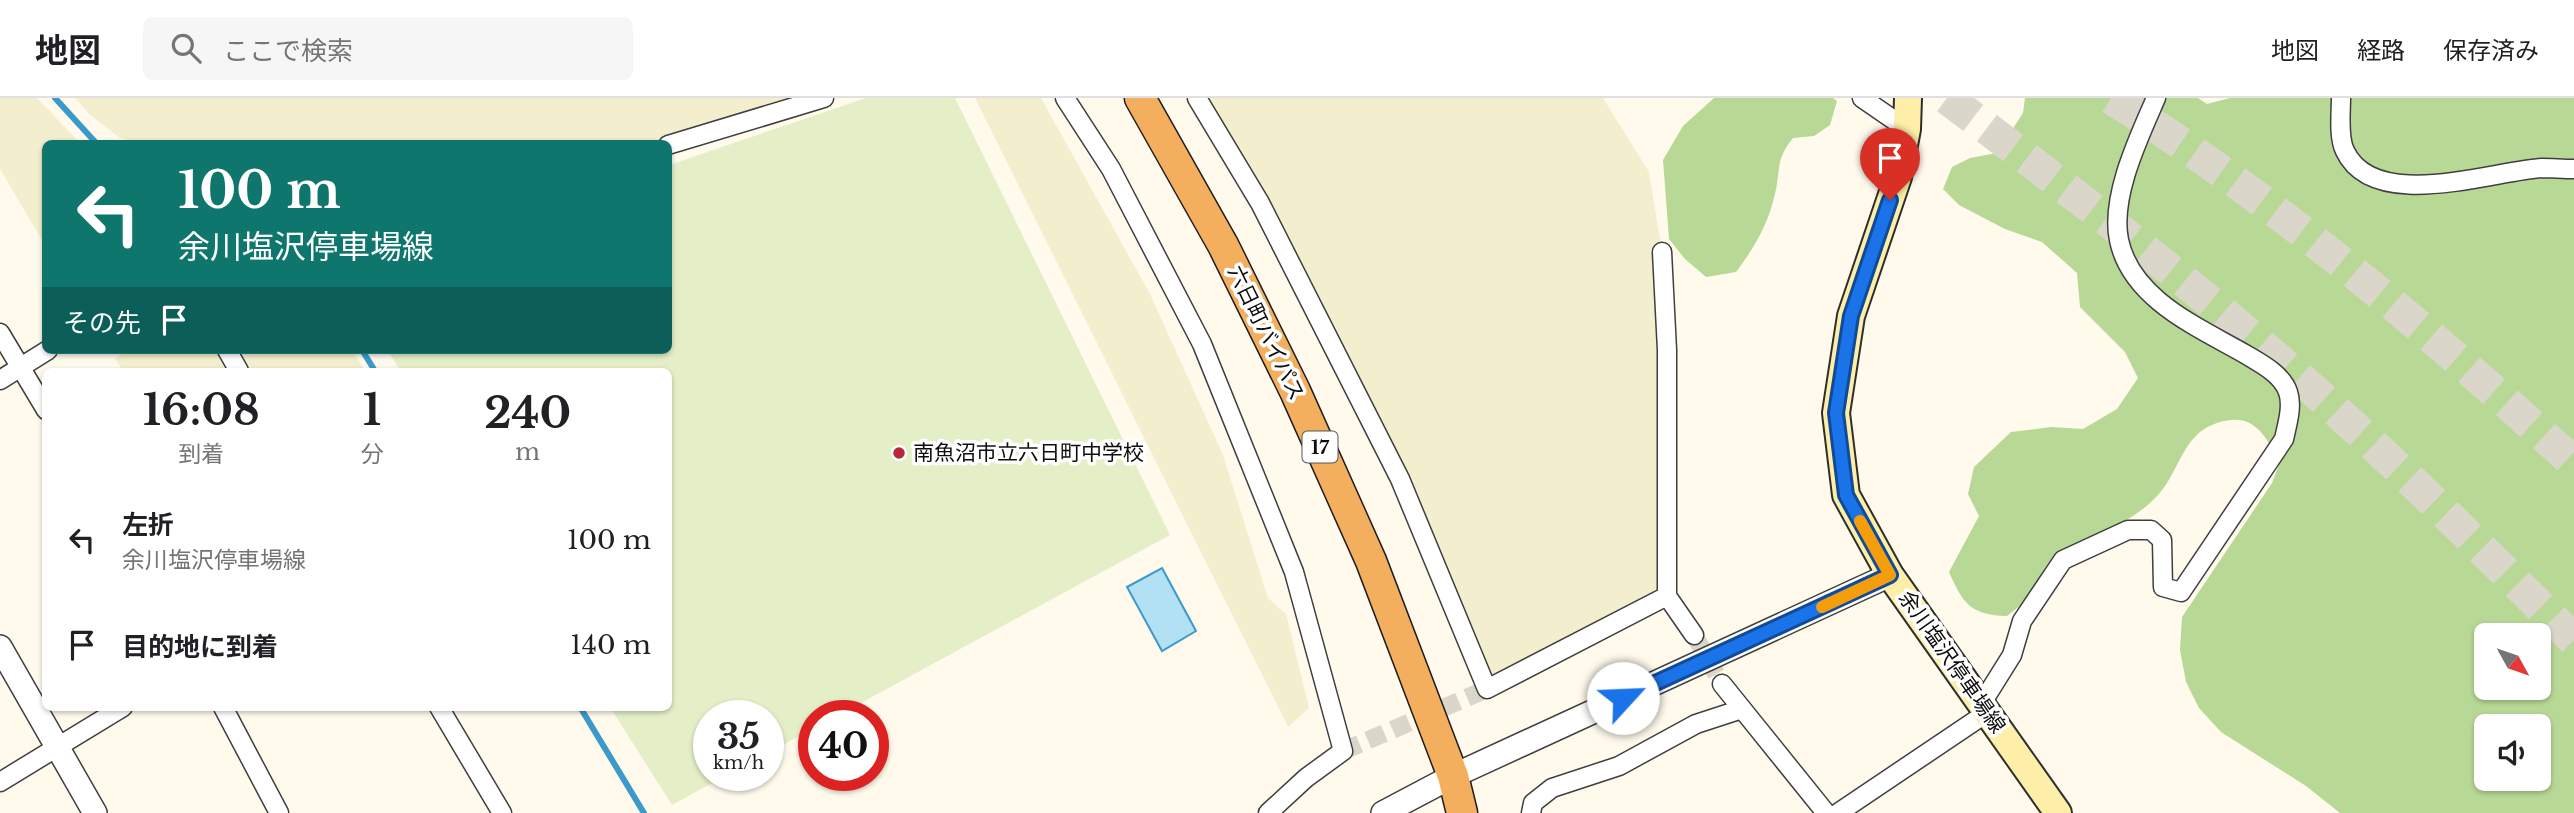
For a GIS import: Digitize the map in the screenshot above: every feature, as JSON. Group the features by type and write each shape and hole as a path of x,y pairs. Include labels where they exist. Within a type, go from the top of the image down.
{"highway":[{"name":"六日町バイパス","path":"1140,98 1223,245 1294,391 1371,561 1453,776 1462,813"}],"main road":[{"name":"余川塩沢停車場線","path":"1908,98 1907,129 1898,177 1851,316 1836,413 1846,495 1890,575 2058,813"}],"street":[{"path":"672,144 824,98"},
{"path":"1065,98 1111,169 1202,344 1294,572 1343,751 1306,778 1268,813"},
{"path":"1197,98 1260,203 1400,480 1487,689 1667,596"},
{"path":"1861,98 1907,129"},
{"path":"1838,813 1985,708 2012,656 2022,621 2063,560 2128,530 2151,530 2162,540 2163,587 2181,592 2284,439 2290,412 2288,391 2268,367 2182,317 2151,294 2131,274 2118,240 2118,206 2134,147 2156,98"},
{"path":"2341,98 2344,151 2360,171 2393,183 2438,186 2540,168 2574,169"},
{"path":"1662,252 1667,350 1667,596 1694,635"},
{"path":"0,333 42,403"},
{"path":"0,380 42,354"},
{"path":"1383,813 1453,776 1890,575"},
{"path":"0,647 95,813"},
{"path":"1723,684 1826,813"},
{"path":"1531,813 1533,803 1552,788 1619,766 1696,724 1742,709"},
{"path":"0,782 117,711"},
{"path":"225,711 279,813"},
{"path":"441,711 502,813"}],"shaded area":[{"path":"0,98 37,98 77,140 42,140 42,240 0,169"},
{"path":"75,98 824,98 672,143 672,140 127,140 120,138 90,115"},
{"path":"975,98 1041,98 1150,294 1223,455 1268,598 1286,614 1309,708 1288,727"},
{"path":"1197,98 1603,98 1649,172 1662,252 1667,596 1487,689 1400,479"},
{"path":"122,354 354,354 363,368 121,368 115,358"}],"green space":[{"name":"南魚沼市立六日町中学校","path":"866,98 955,98 1170,535 866,700 798,700 798,737 784,744 784,700 693,700 693,791 698,791 672,805 613,711 672,711 672,368 399,368 390,354 672,354 672,164"},
{"path":"1714,98 1833,98 1837,101 1830,125 1814,136 1793,138 1787,146 1781,159 1775,194 1764,226 1736,272 1706,277 1685,259 1669,239 1663,160 1683,126"},
{"path":"2025,98 2198,98 2207,104 2230,98 2574,98 2574,813 2340,813 2306,786 2221,732 2199,708 2186,682 2180,650 2182,617 2272,483 2280,462 2261,432 2248,422 2231,420 2214,424 2201,432 2183,453 2161,492 2150,503 2128,519 2055,556 2024,602 2007,616 1985,613 1964,600 1949,572 1979,516 1968,494 1974,467 2011,432 2051,427 2083,429 2117,409 2138,378 2125,352 2080,307 2077,273 2042,242 2005,229 1959,205 1943,189 1952,167 1970,158 1997,153 2023,113"}],"water":[{"path":"1162,568 1196,631 1162,651 1127,587"}],"waterway":[{"path":"55,98 93,140"},
{"path":"364,354 373,368"},
{"path":"582,711 644,813"}],"tunnel":[{"path":"1947,98 2132,239 2267,350 2412,481 2574,640"},
{"path":"2111,98 2173,138 2293,224 2408,317 2574,463"},
{"path":"1694,635 1722,684"},
{"path":"1343,751 1487,689"}],"slow traffic":[{"path":"1822,607 1890,575 1860,521"}],"place":[{"name":"南魚沼市立六日町中学校","path":"899,453"}],"route":[{"path":"1623,698 1890,575 1846,495 1836,413 1851,316 1890,200"}]}
